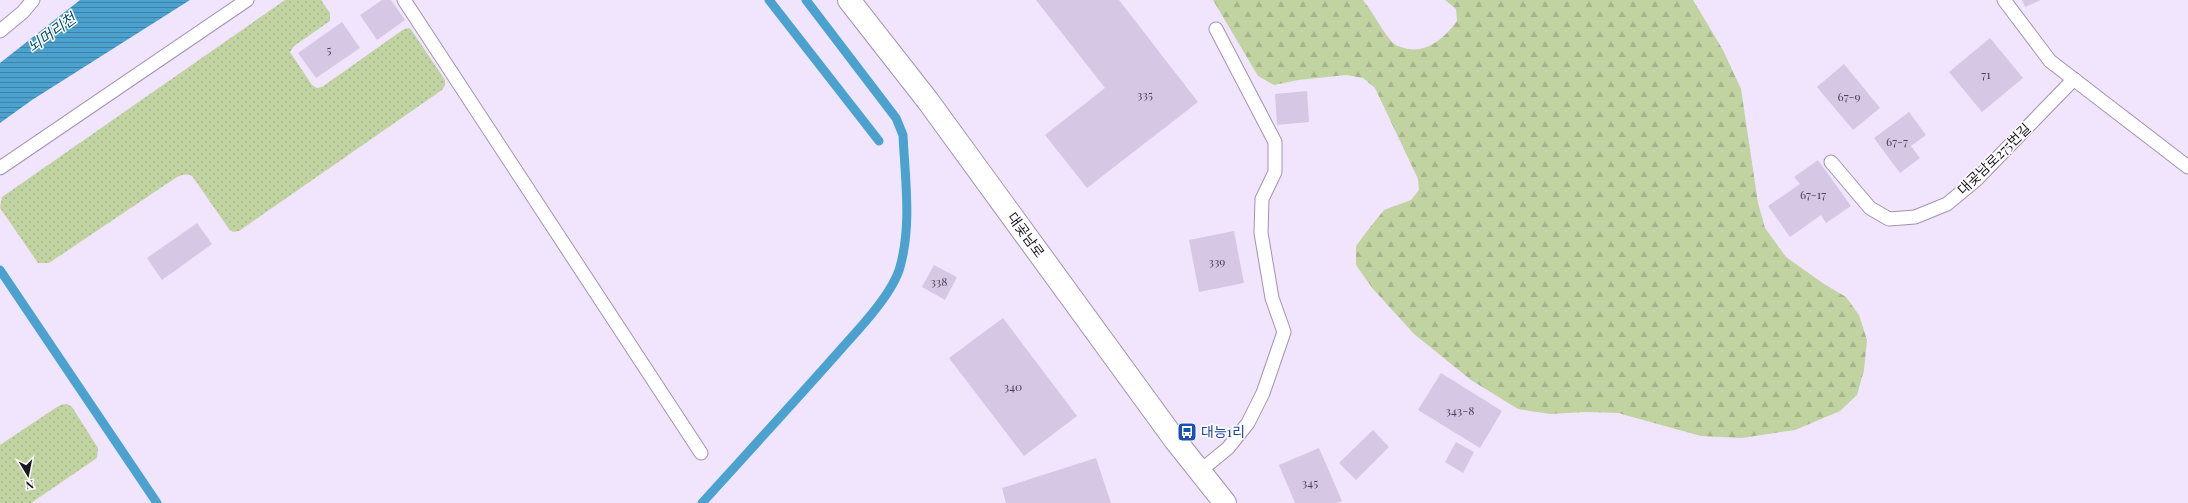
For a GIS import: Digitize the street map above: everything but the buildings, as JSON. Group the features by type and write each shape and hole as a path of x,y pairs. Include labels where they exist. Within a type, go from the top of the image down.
{"street":[{"name":"대곶남로","path":"849,0 928,101 1225,503"}],"lane":[{"path":"0,31 23,12 33,0"},
{"path":"0,168 247,0"},
{"path":"404,0 701,453"},
{"path":"2004,0 2050,61 2188,167"},
{"path":"1200,471 1228,448 1248,423 1263,393 1284,332 1272,298 1261,233 1262,199 1275,172 1274,142 1216,29"},
{"name":"대곶남로275번길","path":"1831,162 1870,208 1888,219 1915,217 1947,204 1976,180 2074,79"}],"green space":[{"path":"285,0 321,0 330,13 330,21 294,46 290,52 312,85 317,88 322,87 404,29 410,28 445,80 445,85 442,90 239,231 233,232 229,229 192,176 182,175 49,263 38,263 0,208 2,197"},
{"path":"1213,0 1363,0 1393,43 1409,49 1418,49 1440,40 1457,21 1456,9 1445,0 1693,0 1723,50 1741,89 1758,203 1765,228 1786,257 1824,284 1846,297 1859,315 1867,340 1864,370 1857,395 1840,411 1795,430 1742,438 1701,436 1618,413 1586,412 1550,414 1518,409 1471,380 1414,334 1373,289 1356,265 1356,246 1384,210 1411,200 1419,190 1418,179 1375,88 1363,78 1347,75 1298,80 1274,85 1258,76"},
{"path":"67,404 72,407 98,448 97,458 31,503 0,503 0,445 60,405"}],"water":[{"name":"뇌머리천","path":"80,0 190,0 32,100 0,123 0,63"}],"waterway":[{"path":"769,0 879,141"},
{"path":"702,503 858,331 875,310 891,288 900,267 904,251 907,201 903,135 896,118 806,0"},
{"path":"0,270 157,503"}],"place":[{"name":"대능1리","path":"1187,432"}]}
